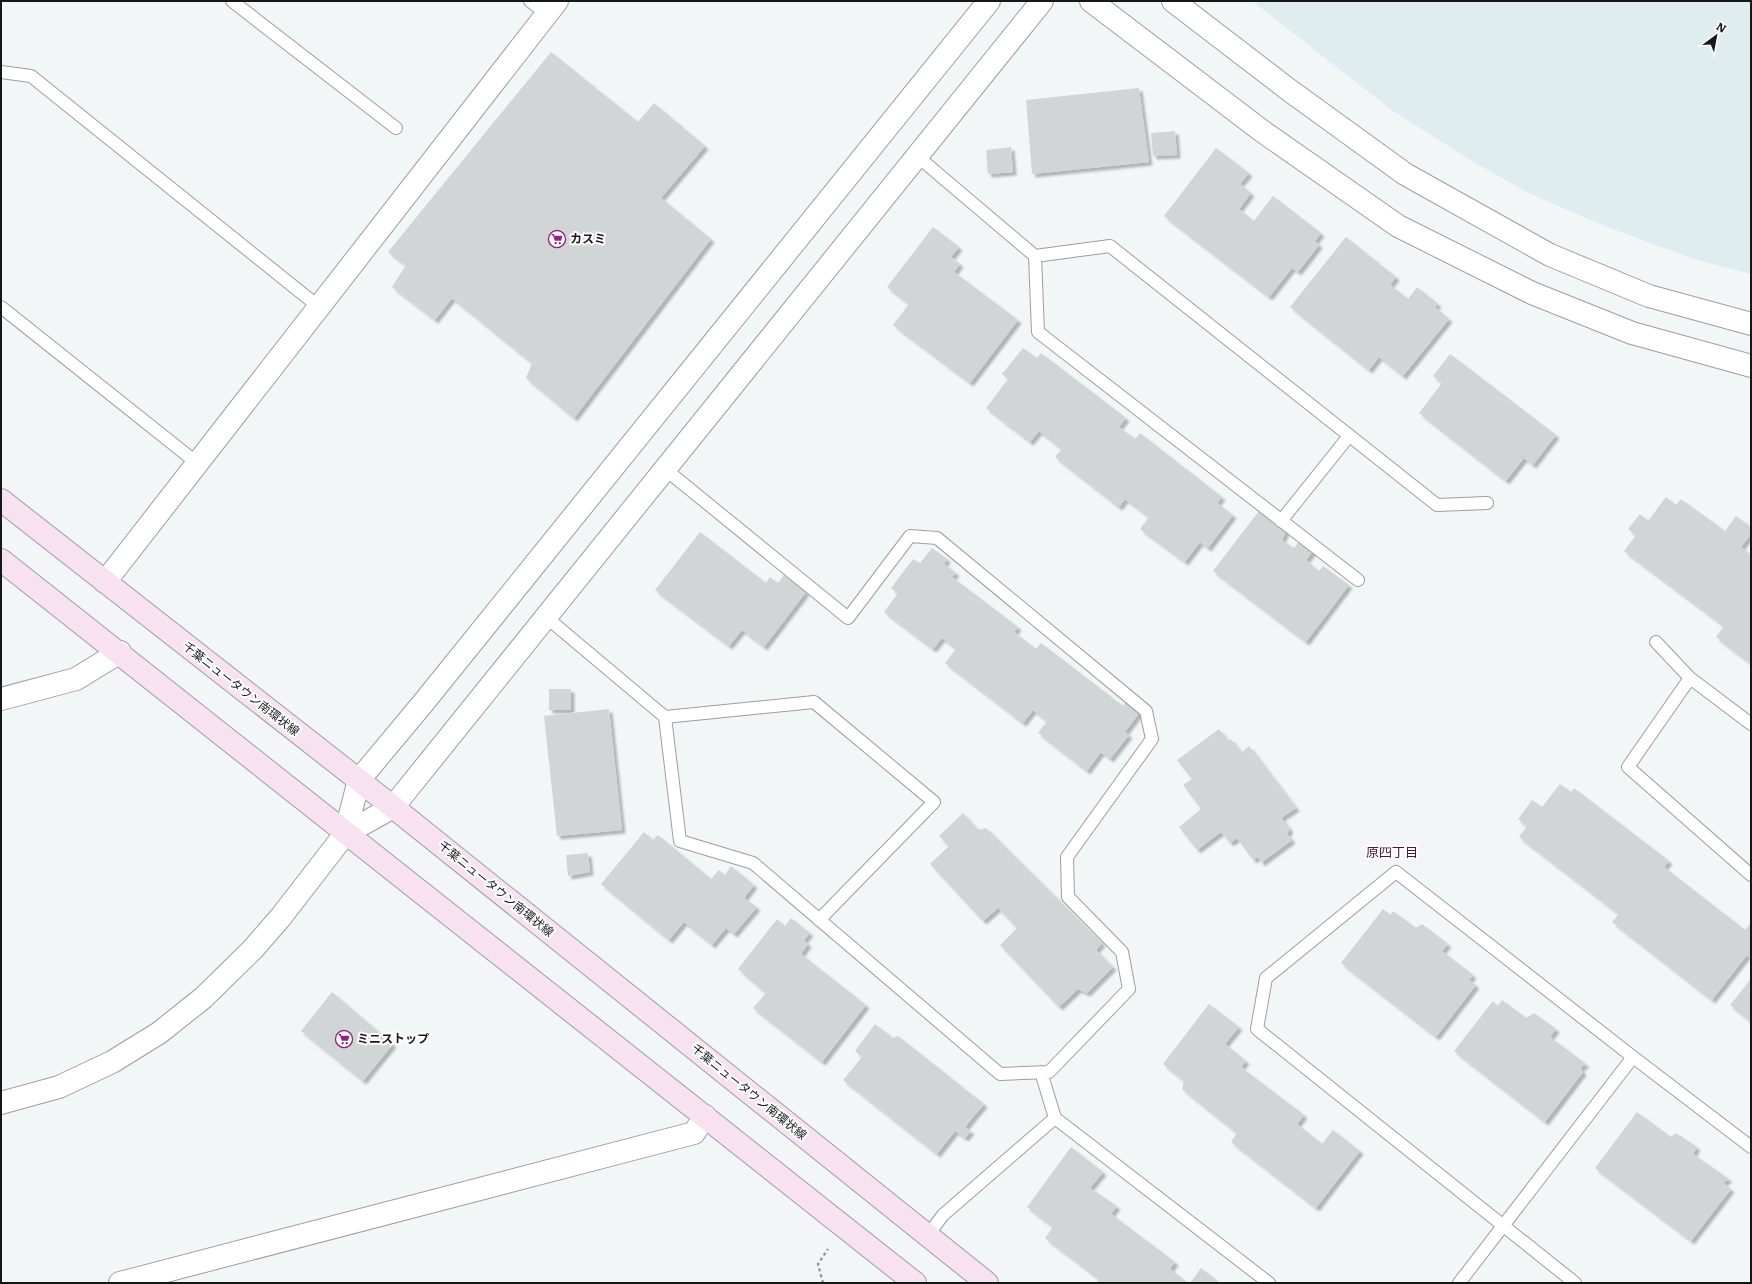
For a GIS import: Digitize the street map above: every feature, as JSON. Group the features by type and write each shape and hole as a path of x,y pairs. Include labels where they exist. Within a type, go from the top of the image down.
{"main road":[{"name":"千葉ニュータウン南環状線","path":"1,500 359,780 987,1283"},
{"path":"1,560 120,652 345,834 705,1116 915,1283"}],"street":[{"path":"345,834 359,780 424,702 989,1"},
{"path":"1,1103 59,1087 112,1062 159,1033 203,998 253,949 280,918 345,834 393,807 1042,1"},
{"path":"1091,1 1262,131 1398,226 1532,293 1625,330 1751,366"},
{"path":"1173,1 1289,90 1405,174 1522,240 1550,255 1649,296 1751,324"},
{"path":"105,582 552,8"},
{"path":"1,699 76,679 120,652"},
{"path":"120,1283 694,1133 705,1116"}],"lane":[{"path":"232,1 396,128"},
{"path":"530,1 552,8"},
{"path":"1,72 32,76 319,307"},
{"path":"917,156 1035,256 1038,332 1358,580"},
{"path":"1035,256 1110,246 1438,505 1487,504"},
{"path":"1,307 198,463"},
{"path":"1282,521 1349,436"},
{"path":"546,617 665,717 680,841 753,863 1000,1074 1049,1072 1129,989 1122,952 1068,897 1067,857 1152,739 1146,711 937,538 910,536 848,618 665,469"},
{"path":"1656,642 1690,678 1751,724"},
{"path":"1690,678 1628,767 1751,875"},
{"path":"665,717 814,702 934,802 819,920"},
{"path":"1575,1283 1257,1029 1266,978 1396,872 1751,1147"},
{"path":"1459,1283 1633,1057"},
{"path":"1040,1072 1055,1118 1269,1283"},
{"path":"928,1235 943,1215 1055,1118"}],"path":[{"path":"824,1283 818,1264 843,1226"}],"shaded area":[{"path":"1252,1 1751,1 1751,274 1694,259 1607,227 1528,193 1472,161 1393,111"}],"building":[{"path":"551,52 638,122 654,103 705,146 661,198 711,239 574,418 526,378 532,363 452,298 435,320 392,287 406,265 388,252"},
{"path":"1139,88 1149,162 1032,174 1026,100"},
{"path":"1175,131 1177,155 1153,156 1151,133"},
{"path":"1011,147 1013,172 988,174 986,150"},
{"path":"1216,148 1249,173 1240,184 1251,193 1239,209 1254,221 1273,196 1321,233 1315,241 1319,245 1298,272 1292,268 1269,297 1164,216"},
{"path":"933,227 959,247 951,257 960,264 954,272 1018,320 970,383 893,325 909,304 887,287"},
{"path":"1346,237 1396,277 1390,285 1408,299 1417,287 1438,304 1435,307 1449,319 1403,376 1379,357 1369,370 1290,307"},
{"path":"1023,348 1037,358 1041,353 1126,418 1119,427 1135,439 1140,433 1222,497 1217,503 1233,515 1208,548 1200,542 1185,562 1140,529 1149,517 1125,499 1119,507 1055,457 1062,449 1039,431 1030,442 986,408 1008,379 1002,374"},
{"path":"1450,354 1556,435 1533,465 1524,458 1506,481 1419,413 1442,383 1433,376"},
{"path":"1666,497 1676,505 1681,499 1725,531 1736,516 1751,527 1751,534 1741,547 1751,555 1751,664 1716,637 1724,626 1624,551 1636,535 1628,529 1640,514 1648,521"},
{"path":"1259,511 1286,531 1282,540 1294,548 1300,540 1314,550 1306,560 1319,571 1323,566 1349,585 1306,642 1213,571"},
{"path":"700,532 766,583 770,577 778,583 784,575 806,592 764,647 742,630 729,646 655,590"},
{"path":"932,548 947,559 944,564 956,573 952,577 1018,627 1014,632 1036,649 1041,643 1123,706 1126,701 1140,712 1125,732 1129,735 1110,759 1101,752 1087,771 1038,733 1047,721 1033,710 1023,723 945,663 956,649 942,638 933,649 884,612 898,593 891,588 913,559 920,563"},
{"path":"549,689 571,689 571,710 549,710"},
{"path":"609,709 622,830 557,836 544,716"},
{"path":"1219,729 1228,741 1231,739 1241,753 1249,746 1296,808 1281,818 1290,829 1287,834 1292,840 1261,863 1258,857 1253,860 1237,838 1230,843 1221,832 1197,850 1179,827 1201,809 1183,785 1192,779 1177,760"},
{"path":"1560,784 1571,792 1574,788 1669,861 1664,867 1745,930 1751,923 1751,959 1747,955 1712,1000 1612,922 1619,914 1519,837 1527,826 1518,819 1532,800 1542,807"},
{"path":"963,813 978,830 986,828 1102,943 1096,950 1113,967 1087,993 1078,989 1059,1007 1000,945 1017,928 998,908 983,921 930,864 949,846 939,836"},
{"path":"644,832 653,840 658,835 711,879 719,870 725,875 731,866 754,885 744,898 757,907 734,934 726,928 712,945 684,922 669,940 601,884"},
{"path":"588,853 590,872 568,876 566,855"},
{"path":"1383,909 1390,915 1393,911 1416,928 1422,924 1448,944 1442,951 1473,975 1469,980 1476,985 1436,1037 1341,963"},
{"path":"791,918 810,933 804,940 808,944 801,954 866,1005 822,1062 753,1008 766,993 738,969 777,919 785,926"},
{"path":"1751,979 1751,1022 1730,1005"},
{"path":"332,992 393,1044 363,1081 301,1031"},
{"path":"1502,1000 1526,1018 1534,1013 1556,1029 1550,1037 1586,1064 1580,1068 1583,1072 1545,1122 1454,1051 1493,1001 1498,1006"},
{"path":"1209,1004 1239,1027 1225,1044 1246,1061 1241,1067 1304,1115 1297,1124 1322,1144 1333,1130 1360,1151 1316,1208 1231,1142 1237,1133 1182,1089 1184,1081 1163,1064"},
{"path":"875,1024 893,1038 898,1036 984,1104 965,1127 971,1131 965,1138 955,1131 937,1154 843,1080 862,1057 855,1051"},
{"path":"1637,1112 1671,1137 1676,1133 1697,1147 1693,1154 1729,1179 1723,1183 1731,1189 1691,1241 1595,1168"},
{"path":"1071,1147 1103,1172 1090,1188 1117,1206 1111,1214 1175,1262 1170,1269 1188,1283 1096,1283 1099,1279 1045,1238 1053,1227 1027,1207"},
{"path":"1201,1268 1220,1283 1190,1283"}],"place":[{"name":"カスミ","path":"557,239"},
{"name":"ミニストップ","path":"344,1039"}],"district":[{"name":"原四丁目","path":"1392,852"}]}
